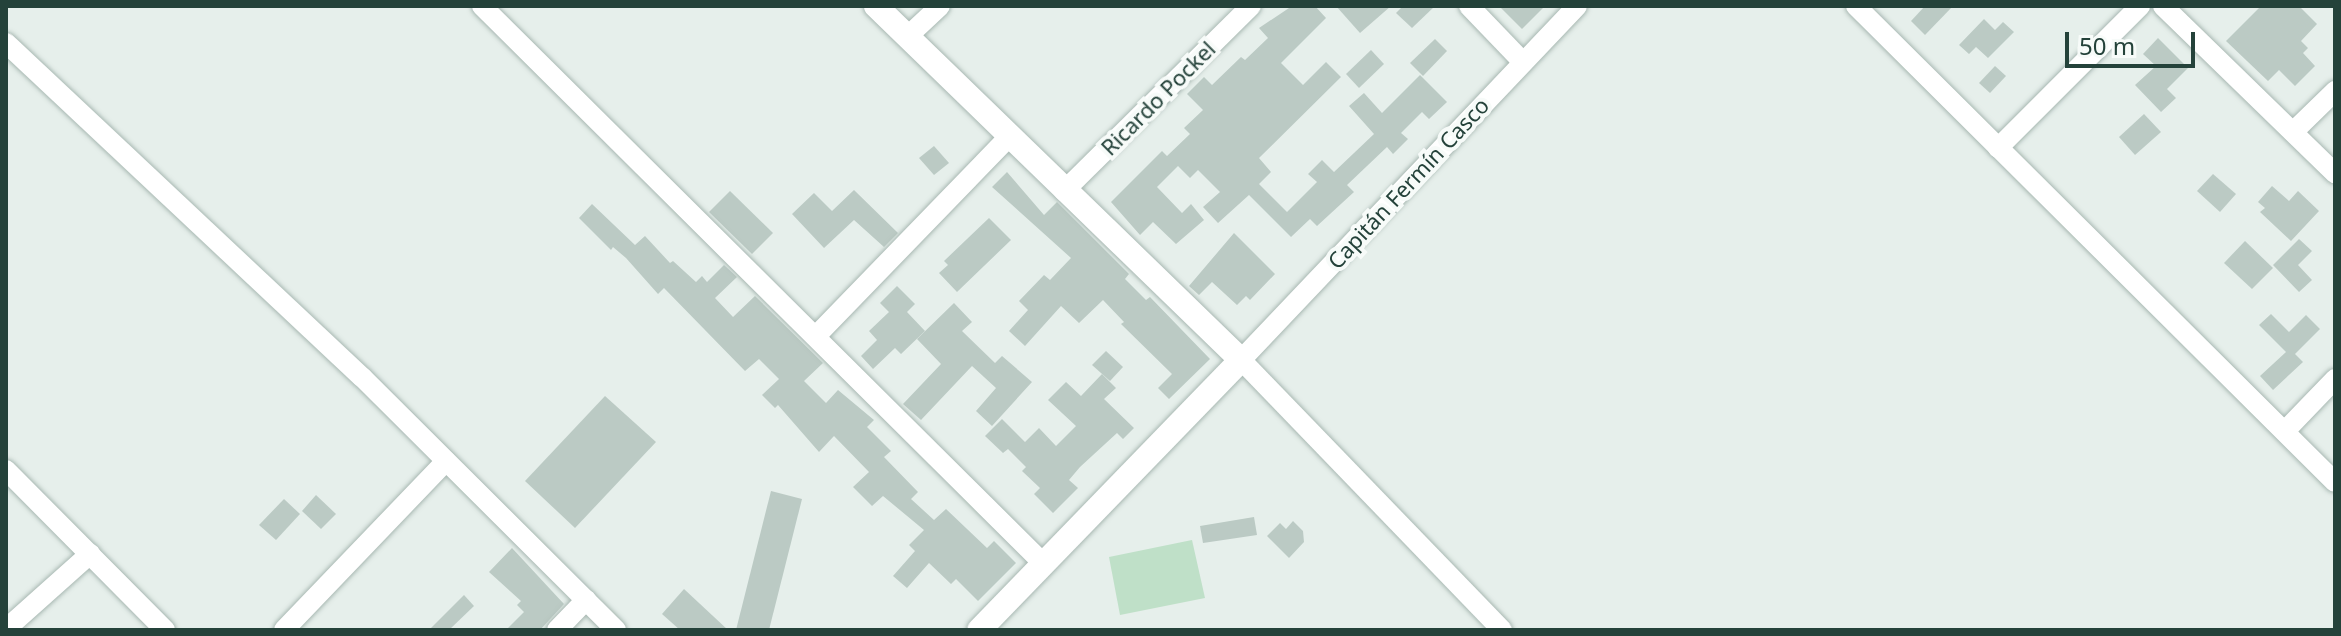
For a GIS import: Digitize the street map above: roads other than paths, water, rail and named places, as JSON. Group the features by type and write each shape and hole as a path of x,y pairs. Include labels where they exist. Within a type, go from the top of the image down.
{"street":[{"path":"482,6 1044,564"},
{"path":"876,6 1241,360 1502,630"},
{"path":"907,37 940,6"},
{"name":"Ricardo Pockel","path":"1064,191 1251,6"},
{"path":"1469,6 1522,61"},
{"name":"Capitán Fermín Casco","path":"1241,360 1577,6"},
{"path":"1856,6 2335,482"},
{"path":"1998,148 2140,6"},
{"path":"2163,6 2335,173"},
{"path":"6,43 446,461 616,630"},
{"path":"2293,132 2335,91"},
{"path":"816,336 1009,137"},
{"path":"979,630 1241,360"},
{"path":"2285,431 2335,379"},
{"path":"284,630 446,461"},
{"path":"6,470 165,630"},
{"path":"6,629 90,554"},
{"path":"557,630 586,600"}]}
